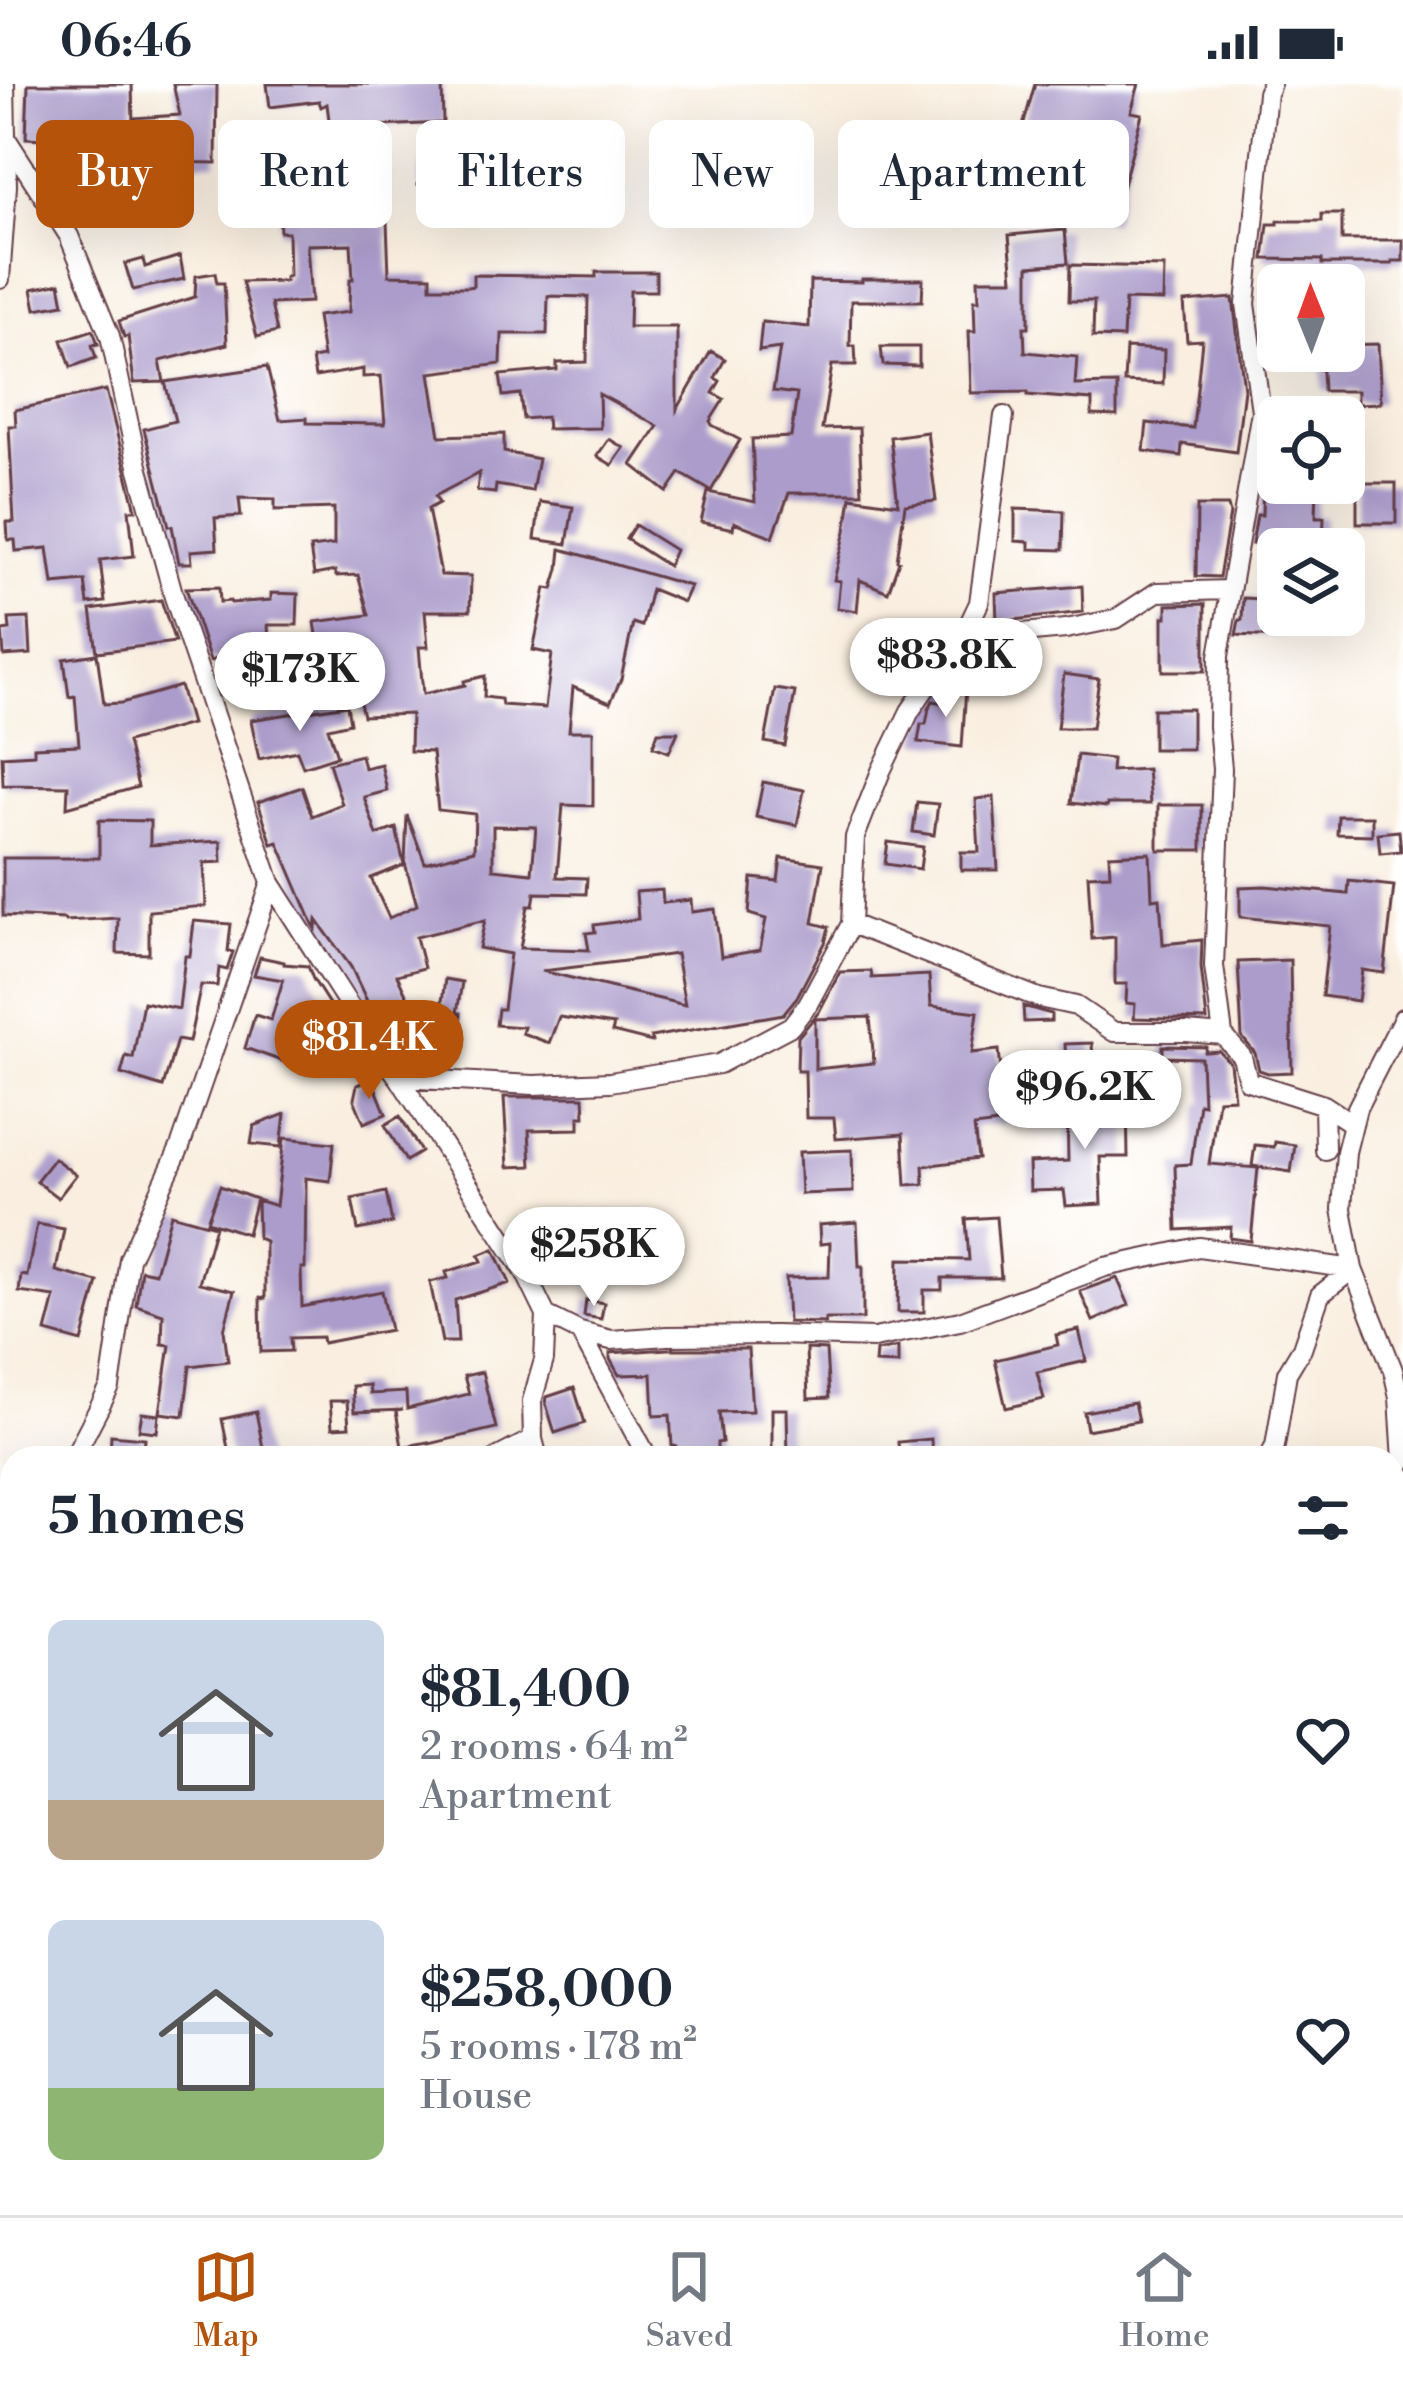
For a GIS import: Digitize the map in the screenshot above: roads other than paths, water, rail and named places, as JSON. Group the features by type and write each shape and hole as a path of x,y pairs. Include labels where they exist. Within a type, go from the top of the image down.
{"street":[{"path":"0,279 7,186 5,84"},
{"path":"1271,84 1246,304 1261,411 1220,656 1222,769 1214,966 1222,1035 1242,1057 1247,1081 1324,1105 1353,1124"},
{"path":"6,138 69,236 110,336 137,466 174,597 271,883 525,1272 546,1316 544,1360 532,1401 536,1446"},
{"path":"399,1078 533,1085 653,1076 719,1064 791,1027 851,924 855,837 881,771 910,711 968,626 983,585 1004,416"},
{"path":"968,626 989,636 1066,629 1116,619 1157,592 1229,590"},
{"path":"79,1446 110,1387 129,1259 180,1147 271,883"},
{"path":"851,924 1039,998 1076,1006 1114,1032 1222,1035"},
{"path":"1402,1446 1393,1370 1353,1269 1342,1209 1346,1152 1357,1108 1403,1018"},
{"path":"1324,1105 1325,1150"},
{"path":"546,1316 611,1340 775,1335 874,1338 959,1321 1105,1267 1199,1247 1353,1269"},
{"path":"1275,1446 1287,1373 1302,1348 1320,1295 1353,1269"},
{"path":"580,1332 642,1446"}]}
